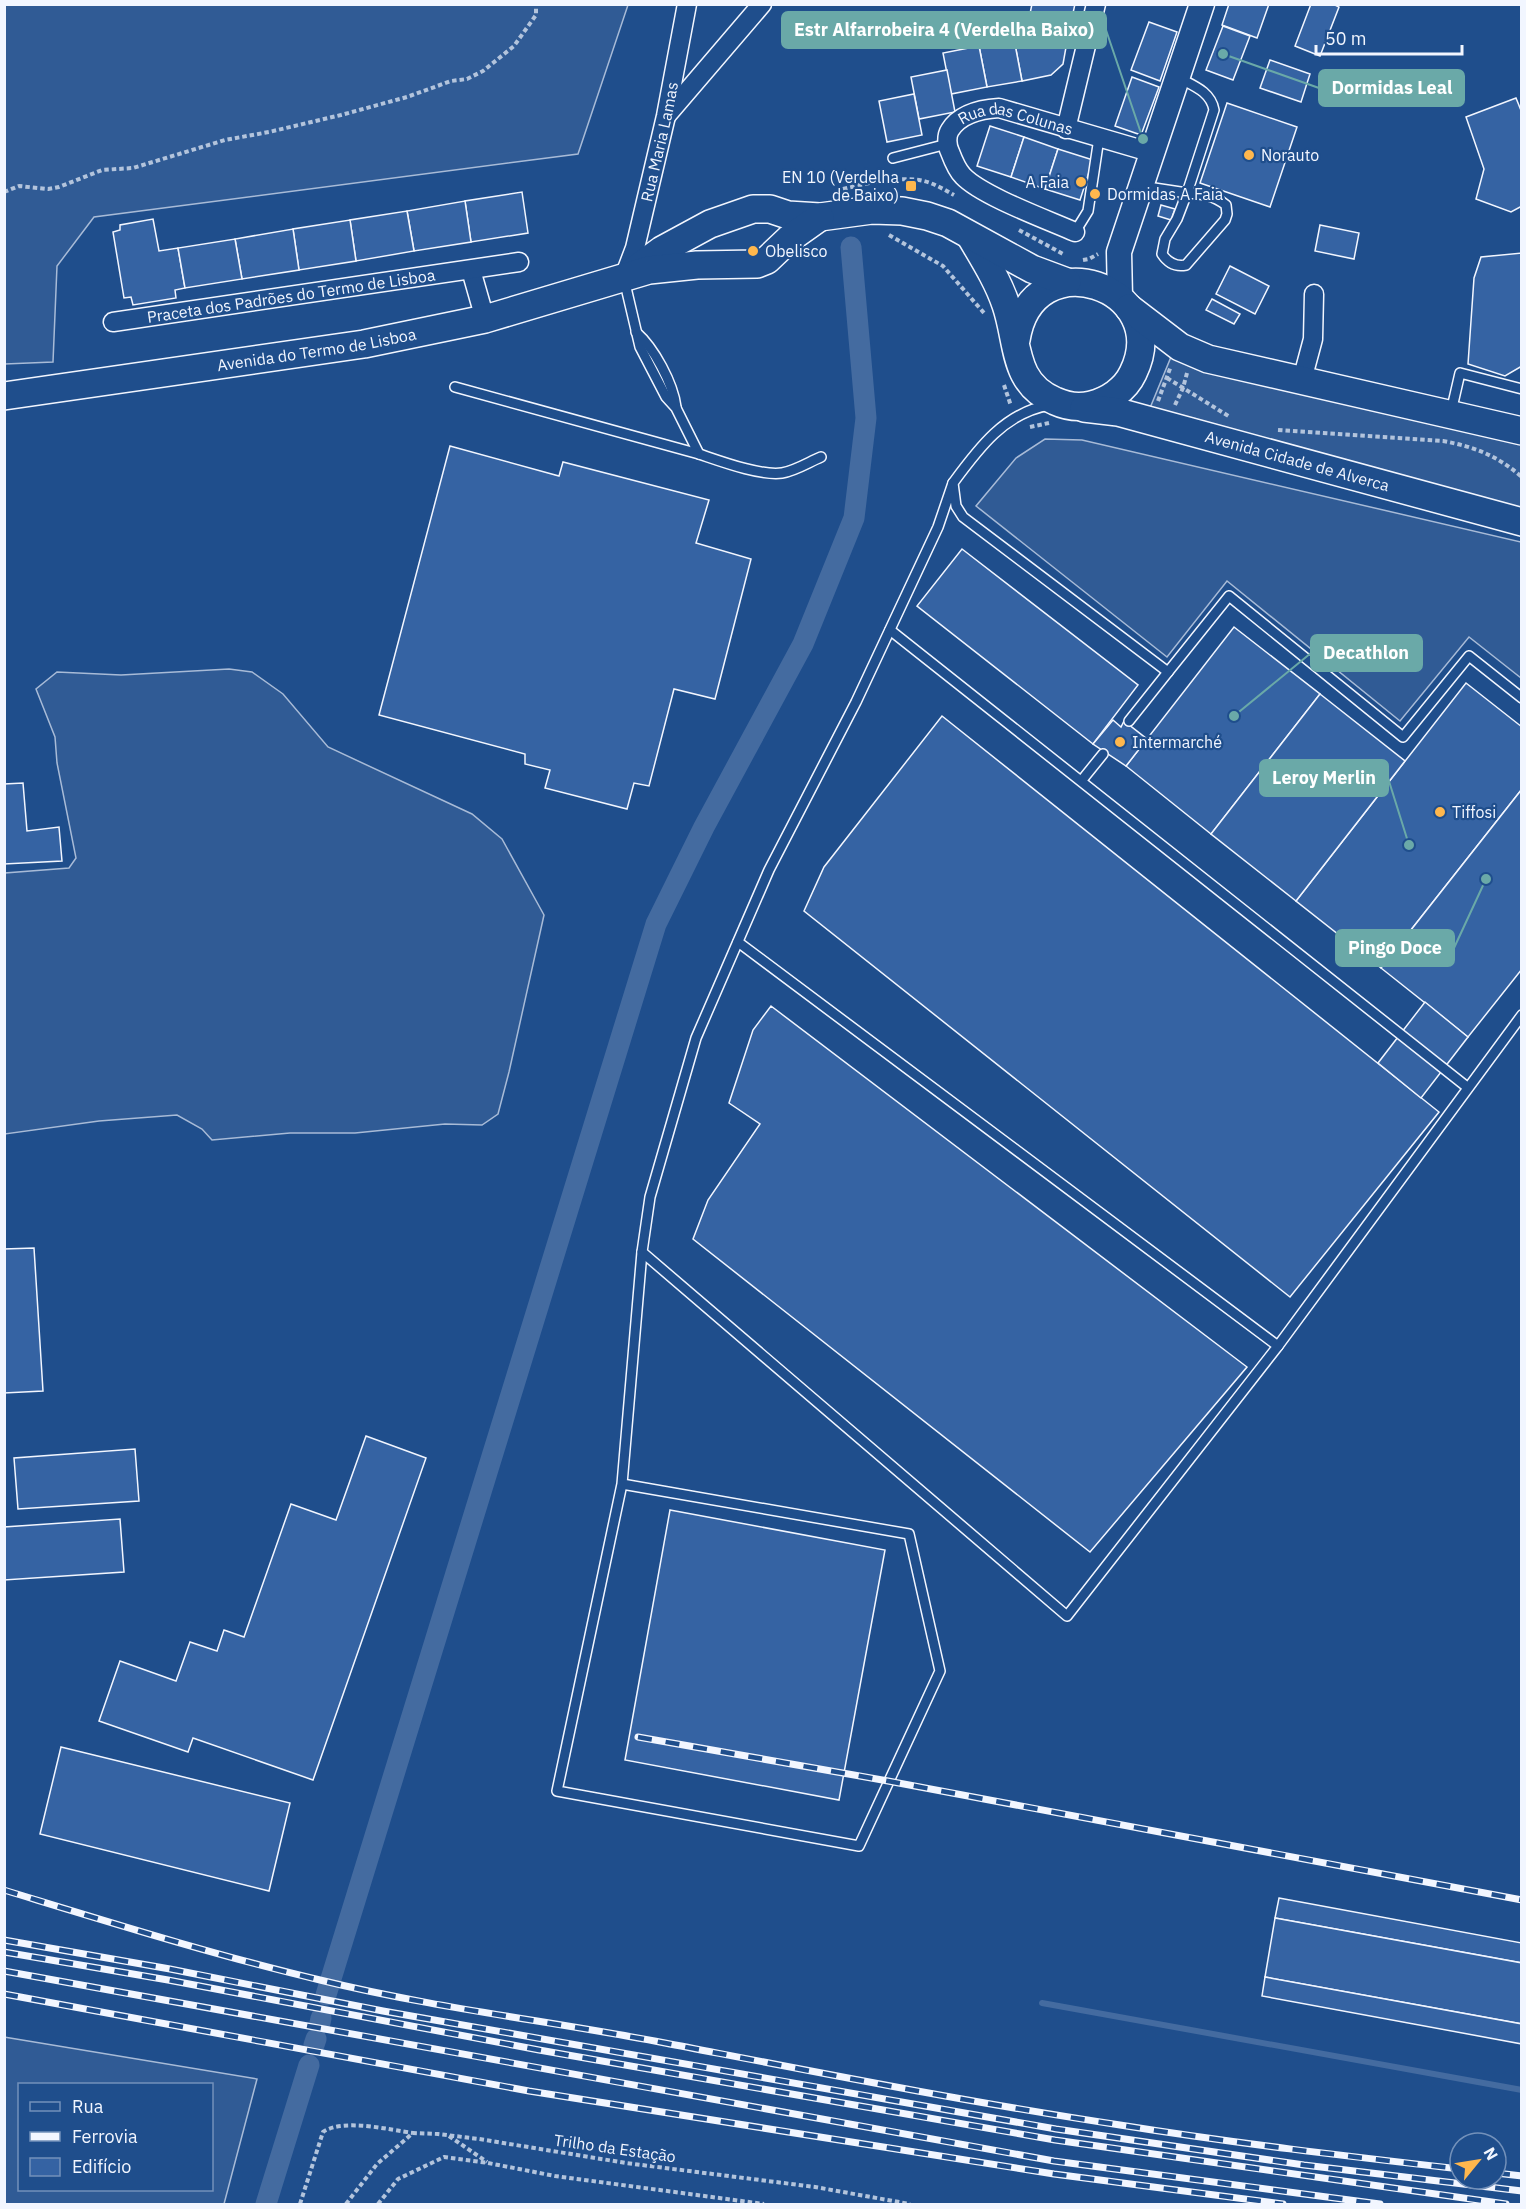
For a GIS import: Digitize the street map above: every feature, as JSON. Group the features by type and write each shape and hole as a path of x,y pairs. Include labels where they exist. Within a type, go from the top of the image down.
{"main road":[{"path":"1016,340 1021,320 1031,302 1054,286 1074,282 1105,267 1119,252 1202,4"},
{"name":"Avenida do Termo de Lisboa","path":"623,278 662,250 732,215 753,208 770,209 788,215 820,217 872,210 902,211 927,216 948,223 1032,269 1074,282"},
{"name":"Avenida do Termo de Lisboa","path":"4,396 363,344 485,319 659,269 698,265 758,264 820,217"},
{"path":"971,237 997,283 1006,305 1016,340 1020,368 1027,380 1042,394 1067,405 1101,402 1124,387 1138,363 1140,341 1136,321 1124,303 1119,252"},
{"path":"1074,282 1095,284 1108,289 1180,347 1208,359 1521,431"},
{"name":"Avenida Cidade de Alverca","path":"1067,405 1118,412 1521,522"}],"street":[{"name":"Rua Maria Lamas","path":"623,278 635,248 666,116 687,4"},
{"path":"666,116 762,4"},
{"path":"1066,129 1095,4"},
{"name":"Rua das Colunas","path":"1076,232 983,191 963,177 947,144 950,130 965,117 984,109 999,108 1153,153"},
{"name":"Praceta dos Padrões do Termo de Lisboa","path":"113,322 519,262"},
{"path":"471,270 485,319"},
{"path":"1302,380 1313,339 1314,294"}],"lane":[{"path":"1142,186 1187,193 1209,195 1226,205 1225,220 1191,262 1182,266 1170,262 1162,254 1165,239 1177,219 1187,193 1214,110 1209,96 1176,77"},
{"path":"1076,232 1088,212 1099,138"},
{"path":"893,158 947,144"},
{"path":"623,278 640,347 666,397 676,408 699,454"},
{"path":"1450,414 1460,373 1521,389"},
{"path":"455,387 699,454 724,463 773,473 791,470 821,457"},
{"path":"622,1484 909,1534 940,1671 859,1846 557,1791 622,1484 642,1252 650,1197 696,1038 769,870 856,702 938,527 953,483 982,444 1007,423 1034,407 1067,405"},
{"path":"953,483 956,506 963,517 1168,672"},
{"path":"1129,721 1229,596 1403,737 1469,656 1521,698"},
{"path":"890,630 1467,1087"},
{"path":"1082,780 1103,754"},
{"path":"738,942 1278,1346"},
{"path":"642,1252 1067,1616 1278,1346 1521,1015"}],"path":[{"path":"4,192 20,186 48,189 102,170 133,168 225,140 341,115 407,97 451,81 467,80 483,71 514,46 536,15 534,5"},
{"path":"1165,426 1184,388 1188,367 1194,353"},
{"path":"1167,378 1209,405 1239,420"},
{"path":"1272,429 1443,441 1465,445 1492,455 1521,477"},
{"name":"Trilho da Estação","path":"300,2205 324,2132 331,2126 369,2127 448,2136 626,2163 814,2187 910,2205"},
{"path":"346,2205 377,2164 413,2133"},
{"path":"448,2136 488,2163"},
{"path":"378,2205 398,2179 444,2157 555,2176 764,2205"}],"shaded area":[{"path":"5,4 628,5 578,154 94,217 57,266 53,362 5,364"},
{"path":"1171,357 1521,442 1521,510 1150,408"},
{"path":"1045,439 1082,440 1521,542 1521,678 1469,637 1400,721 1227,581 1167,657 976,506 1016,458"},
{"path":"229,669 252,672 283,694 328,747 472,814 502,839 544,915 498,1114 482,1125 445,1124 355,1133 290,1133 212,1140 202,1129 177,1115 99,1121 5,1134 5,873 69,868 76,858 57,763 55,737 36,689 57,672 121,675"},
{"path":"4,2037 257,2079 224,2204 5,2204"}],"building":[{"path":"1032,4 1075,4 1068,36 1027,28"},
{"path":"1229,4 1269,4 1257,38 1222,25"},
{"path":"1311,4 1333,4 1339,7 1320,56 1295,46"},
{"path":"1149,22 1177,32 1160,81 1131,70"},
{"path":"1223,26 1250,36 1233,80 1206,70"},
{"path":"1027,28 1068,36 1063,64 1051,75 1022,81 1014,39 1025,37"},
{"path":"1014,39 1022,81 987,87 979,46"},
{"path":"979,46 987,87 951,94 943,53"},
{"path":"1270,60 1310,74 1301,102 1260,88"},
{"path":"947,70 955,112 919,119 911,77"},
{"path":"1132,77 1159,87 1141,135 1115,126"},
{"path":"914,94 922,135 887,142 879,101"},
{"path":"1516,98 1522,113 1522,206 1511,212 1476,199 1484,169 1466,117"},
{"name":"Norauto","path":"1227,103 1297,127 1270,207 1200,183"},
{"path":"990,126 1024,137 1011,177 977,166"},
{"path":"1024,137 1058,149 1045,189 1011,177"},
{"path":"1058,149 1093,160 1080,200 1045,189"},
{"path":"522,192 528,233 471,242 465,201"},
{"path":"465,201 471,242 414,251 407,211"},
{"path":"1161,205 1175,209 1171,220 1158,216"},
{"path":"407,211 414,251 356,261 350,220"},
{"path":"153,219 159,251 178,248 185,288 175,290 176,298 133,305 131,297 124,298 113,232 120,230 120,225"},
{"path":"350,220 356,261 299,270 293,229"},
{"path":"1320,225 1359,233 1354,259 1315,251"},
{"path":"293,229 299,270 242,279 235,239"},
{"path":"235,239 242,279 185,288 178,248"},
{"path":"1522,253 1522,366 1505,376 1468,364 1474,278 1481,257"},
{"path":"1230,266 1269,286 1255,314 1216,294"},
{"path":"1212,299 1240,314 1234,324 1206,310"},
{"path":"450,446 559,476 563,462 709,500 696,543 751,559 715,699 674,689 649,786 634,783 627,809 545,788 550,770 525,764 525,754 379,715"},
{"path":"962,549 1138,685 1093,744 917,606"},
{"path":"1234,627 1320,694 1211,834 1126,766"},
{"path":"1466,683 1522,727 1522,789 1381,968 1296,901"},
{"path":"1320,694 1405,761 1296,901 1211,834"},
{"path":"942,716 1439,1112 1290,1297 804,911 824,867"},
{"name":"Intermarché","path":"1113,720 1121,727 1124,721 1147,739 1126,766 1093,744"},
{"path":"23,783 27,831 59,827 62,861 4,864 4,784"},
{"path":"1522,789 1522,969 1468,1037 1381,968"},
{"path":"1425,1002 1468,1037 1421,1098 1378,1063"},
{"path":"771,1006 1247,1367 1090,1552 693,1239 708,1200 760,1124 729,1103 753,1030"},
{"path":"34,1248 43,1391 4,1393 4,1249"},
{"path":"366,1436 426,1458 313,1780 193,1738 188,1752 99,1721 120,1661 176,1681 190,1642 217,1651 224,1630 244,1637 291,1504 336,1520"},
{"path":"135,1449 139,1501 18,1509 14,1458"},
{"path":"670,1510 885,1550 839,1800 625,1760"},
{"path":"120,1519 124,1572 4,1580 4,1527"},
{"path":"61,1747 290,1803 269,1891 40,1834"},
{"path":"1279,1898 1522,1943 1522,1963 1275,1918"},
{"path":"1275,1918 1522,1963 1522,2024 1265,1977"},
{"path":"1265,1977 1522,2024 1522,2044 1262,1996"}],"waterway":[{"path":"326,1995 656,924 704,827 803,644 854,518 866,418 851,247"},
{"path":"1042,2003 1522,2090"},
{"path":"320,2023 321,2018"},
{"path":"314,2045 316,2039"},
{"path":"266,2204 309,2065"}],"railway":[{"path":"638,1737 888,1781 1522,1900"},
{"path":"4,1890 241,1960 406,1999 622,2035 1006,2107 1162,2132 1448,2168"},
{"path":"4,1940 170,1969 383,2011 1056,2129 1304,2165 1522,2191"},
{"path":"4,1952 168,1980 539,2050 1055,2140 1506,2204"},
{"path":"4,1971 1054,2161 1380,2204"},
{"path":"4,1994 529,2091 1054,2174 1283,2204"},
{"path":"1508,2174 1522,2176"}],"place":[{"name":"Dormidas Leal","path":"1223,54"},
{"name":"Estr Alfarrobeira 4 (Verdelha Baixo)","path":"1143,139"},
{"name":"Norauto","path":"1249,155"},
{"name":"A Faia","path":"1081,182"},
{"name":"EN 10 (Verdelha de Baixo)","path":"911,186"},
{"name":"Dormidas A Faia","path":"1095,194"},
{"name":"Obelisco","path":"753,251"},
{"name":"Decathlon","path":"1234,716"},
{"name":"Intermarché","path":"1120,742"},
{"name":"Tiffosi","path":"1440,812"},
{"name":"Leroy Merlin","path":"1409,845"},
{"name":"Pingo Doce","path":"1486,879"}]}
